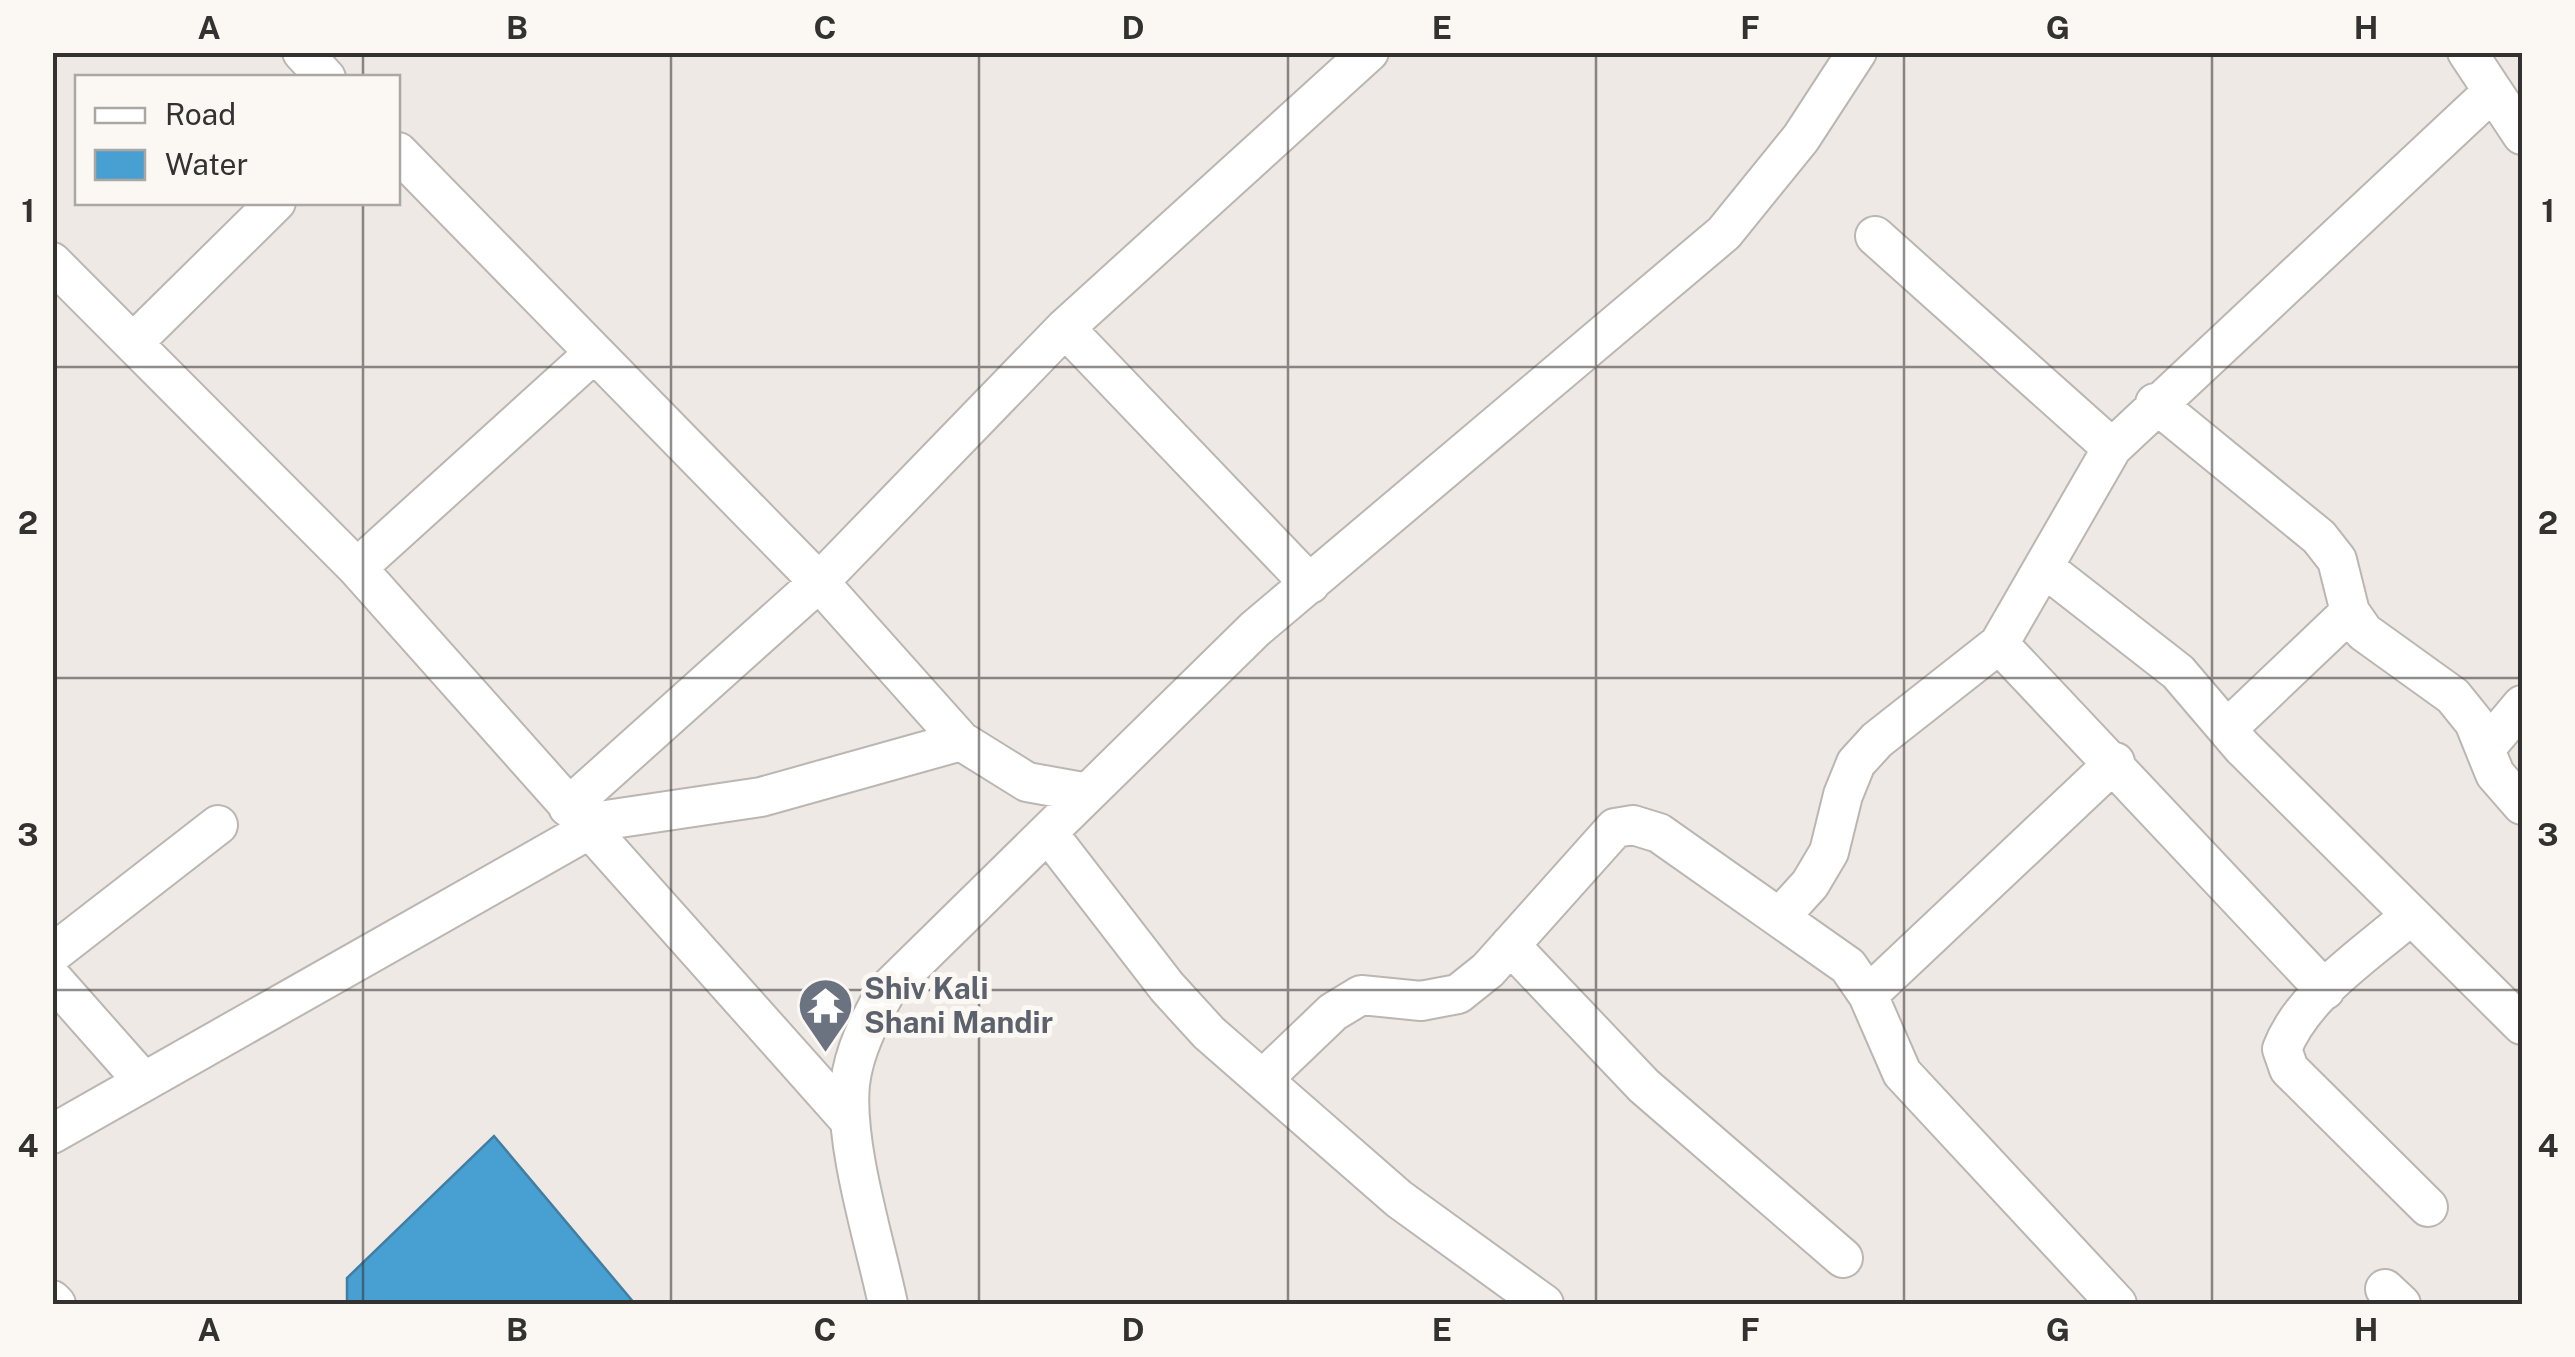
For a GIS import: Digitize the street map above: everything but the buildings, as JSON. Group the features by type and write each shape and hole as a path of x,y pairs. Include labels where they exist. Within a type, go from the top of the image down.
{"street":[{"path":"302,52 323,75"},
{"path":"52,1134 578,818 819,582 1065,328 1369,52"},
{"path":"888,1304 850,1121 850,1082 864,1030 886,991 1254,629 1724,233 1801,138 1856,52"},
{"path":"2467,52 2522,136"},
{"path":"1780,916 1810,884 1829,852 1843,794 1856,763 1877,740 1999,644 2112,448 2492,94"},
{"path":"400,154 592,355 819,582 961,741 1026,782 1088,793"},
{"path":"132,343 273,205"},
{"path":"1875,236 2112,448"},
{"path":"52,262 356,568 850,1121"},
{"path":"1065,328 1310,584"},
{"path":"356,568 592,355"},
{"path":"2156,403 2318,538 2338,560 2350,612 2364,632 2453,696 2474,722 2495,774 2522,806"},
{"path":"2046,568 2178,672 2227,729 2522,1025"},
{"path":"2227,729 2350,612"},
{"path":"1999,644 2325,990"},
{"path":"2485,749 2522,705"},
{"path":"578,818 606,820 760,796 961,741"},
{"path":"1868,995 2114,762"},
{"path":"52,954 218,825"},
{"path":"1263,1079 1334,1012 1361,995 1421,1001 1458,994 1510,945 1591,850 1615,828 1633,825 1659,833 1848,966 1868,995 1902,1073 2118,1304"},
{"path":"1048,833 1167,987 1209,1032 1399,1198 1544,1304"},
{"path":"2411,915 2325,990 2289,1028 2282,1049 2289,1069 2428,1206"},
{"path":"1510,945 1644,1086 1843,1258"},
{"path":"52,978 144,1082"}],"water":[{"path":"494,1136 635,1304 347,1304 347,1278"}],"place":[{"name":"Shiv Kali Shani Mandir","path":"825,1054"}]}
